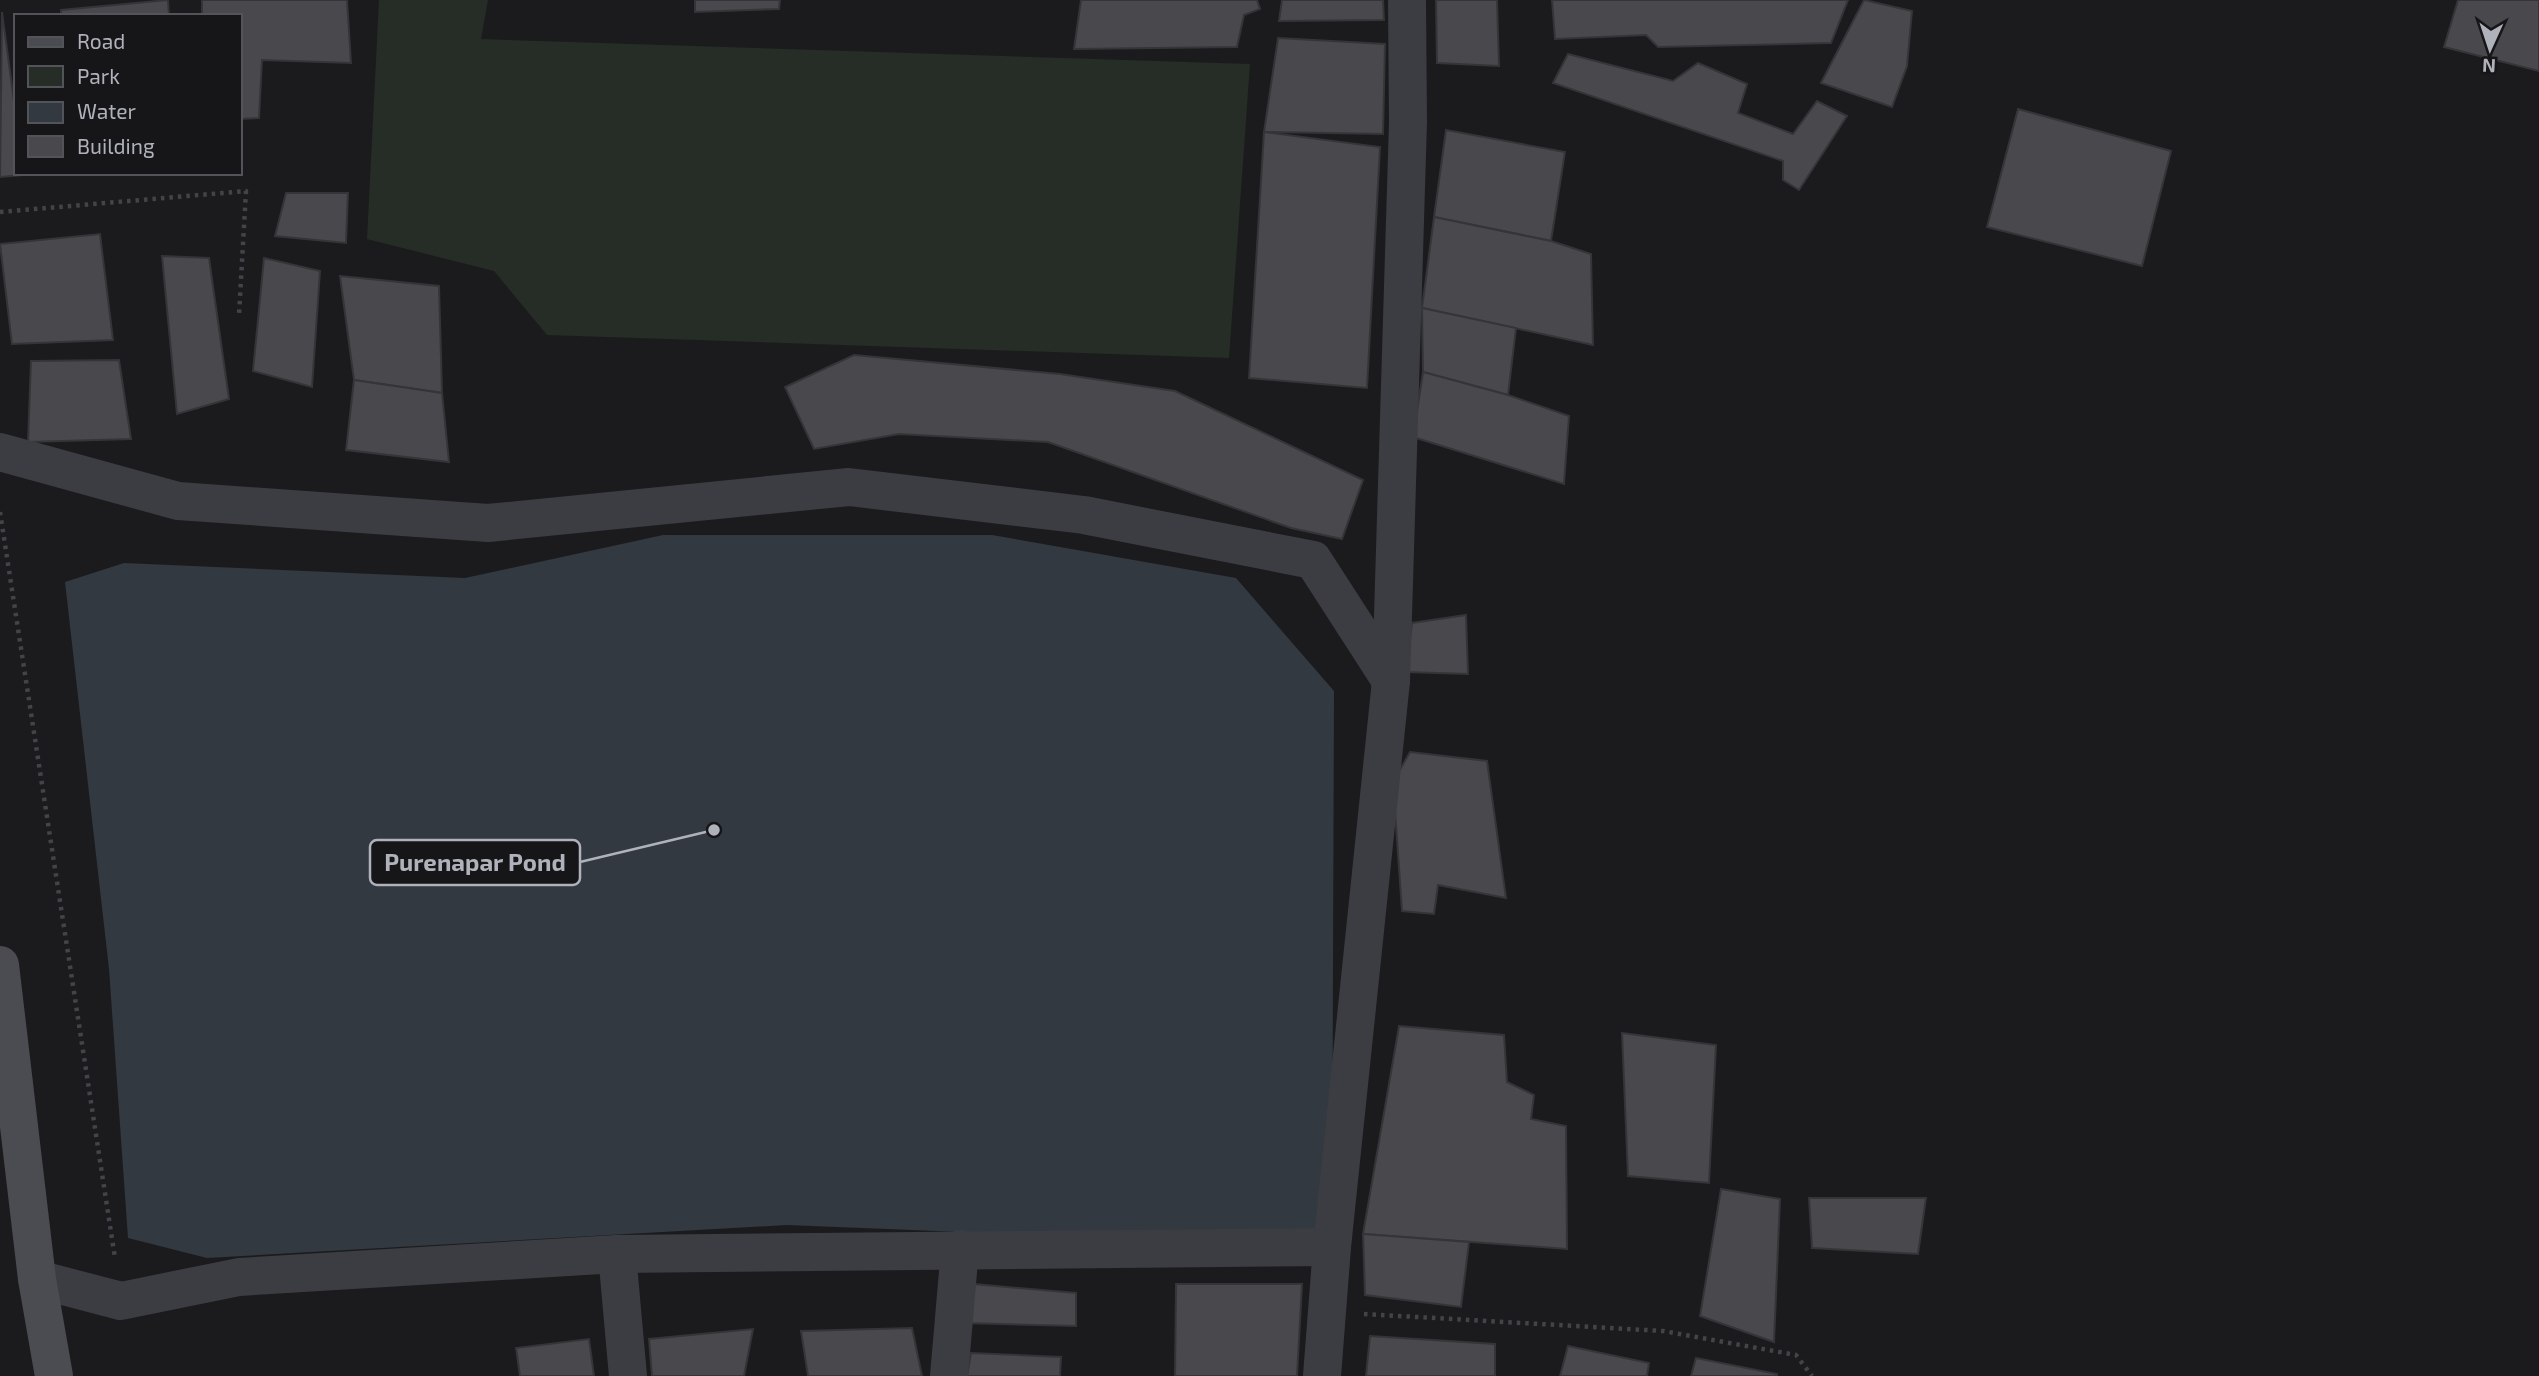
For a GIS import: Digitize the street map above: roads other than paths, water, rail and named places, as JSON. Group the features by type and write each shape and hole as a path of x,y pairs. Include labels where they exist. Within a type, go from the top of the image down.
{"main road":[{"path":"0,965 37,1279 54,1376"}],"street":[{"path":"1322,1376 1325,1312 1391,681 1408,122 1407,0"},
{"path":"0,452 178,500 488,523 849,487 1083,515 1313,560 1391,681"},
{"path":"37,1279 121,1301 239,1277 617,1254 1332,1247"},
{"path":"949,1376 960,1249"},
{"path":"617,1254 628,1376"}],"water":[{"path":"663,535 992,535 1236,578 1334,691 1332,1247 787,1225 207,1258 128,1238 109,969 65,582 124,563 465,578"}],"place":[{"name":"Purenapar Pond","path":"714,830"}]}
